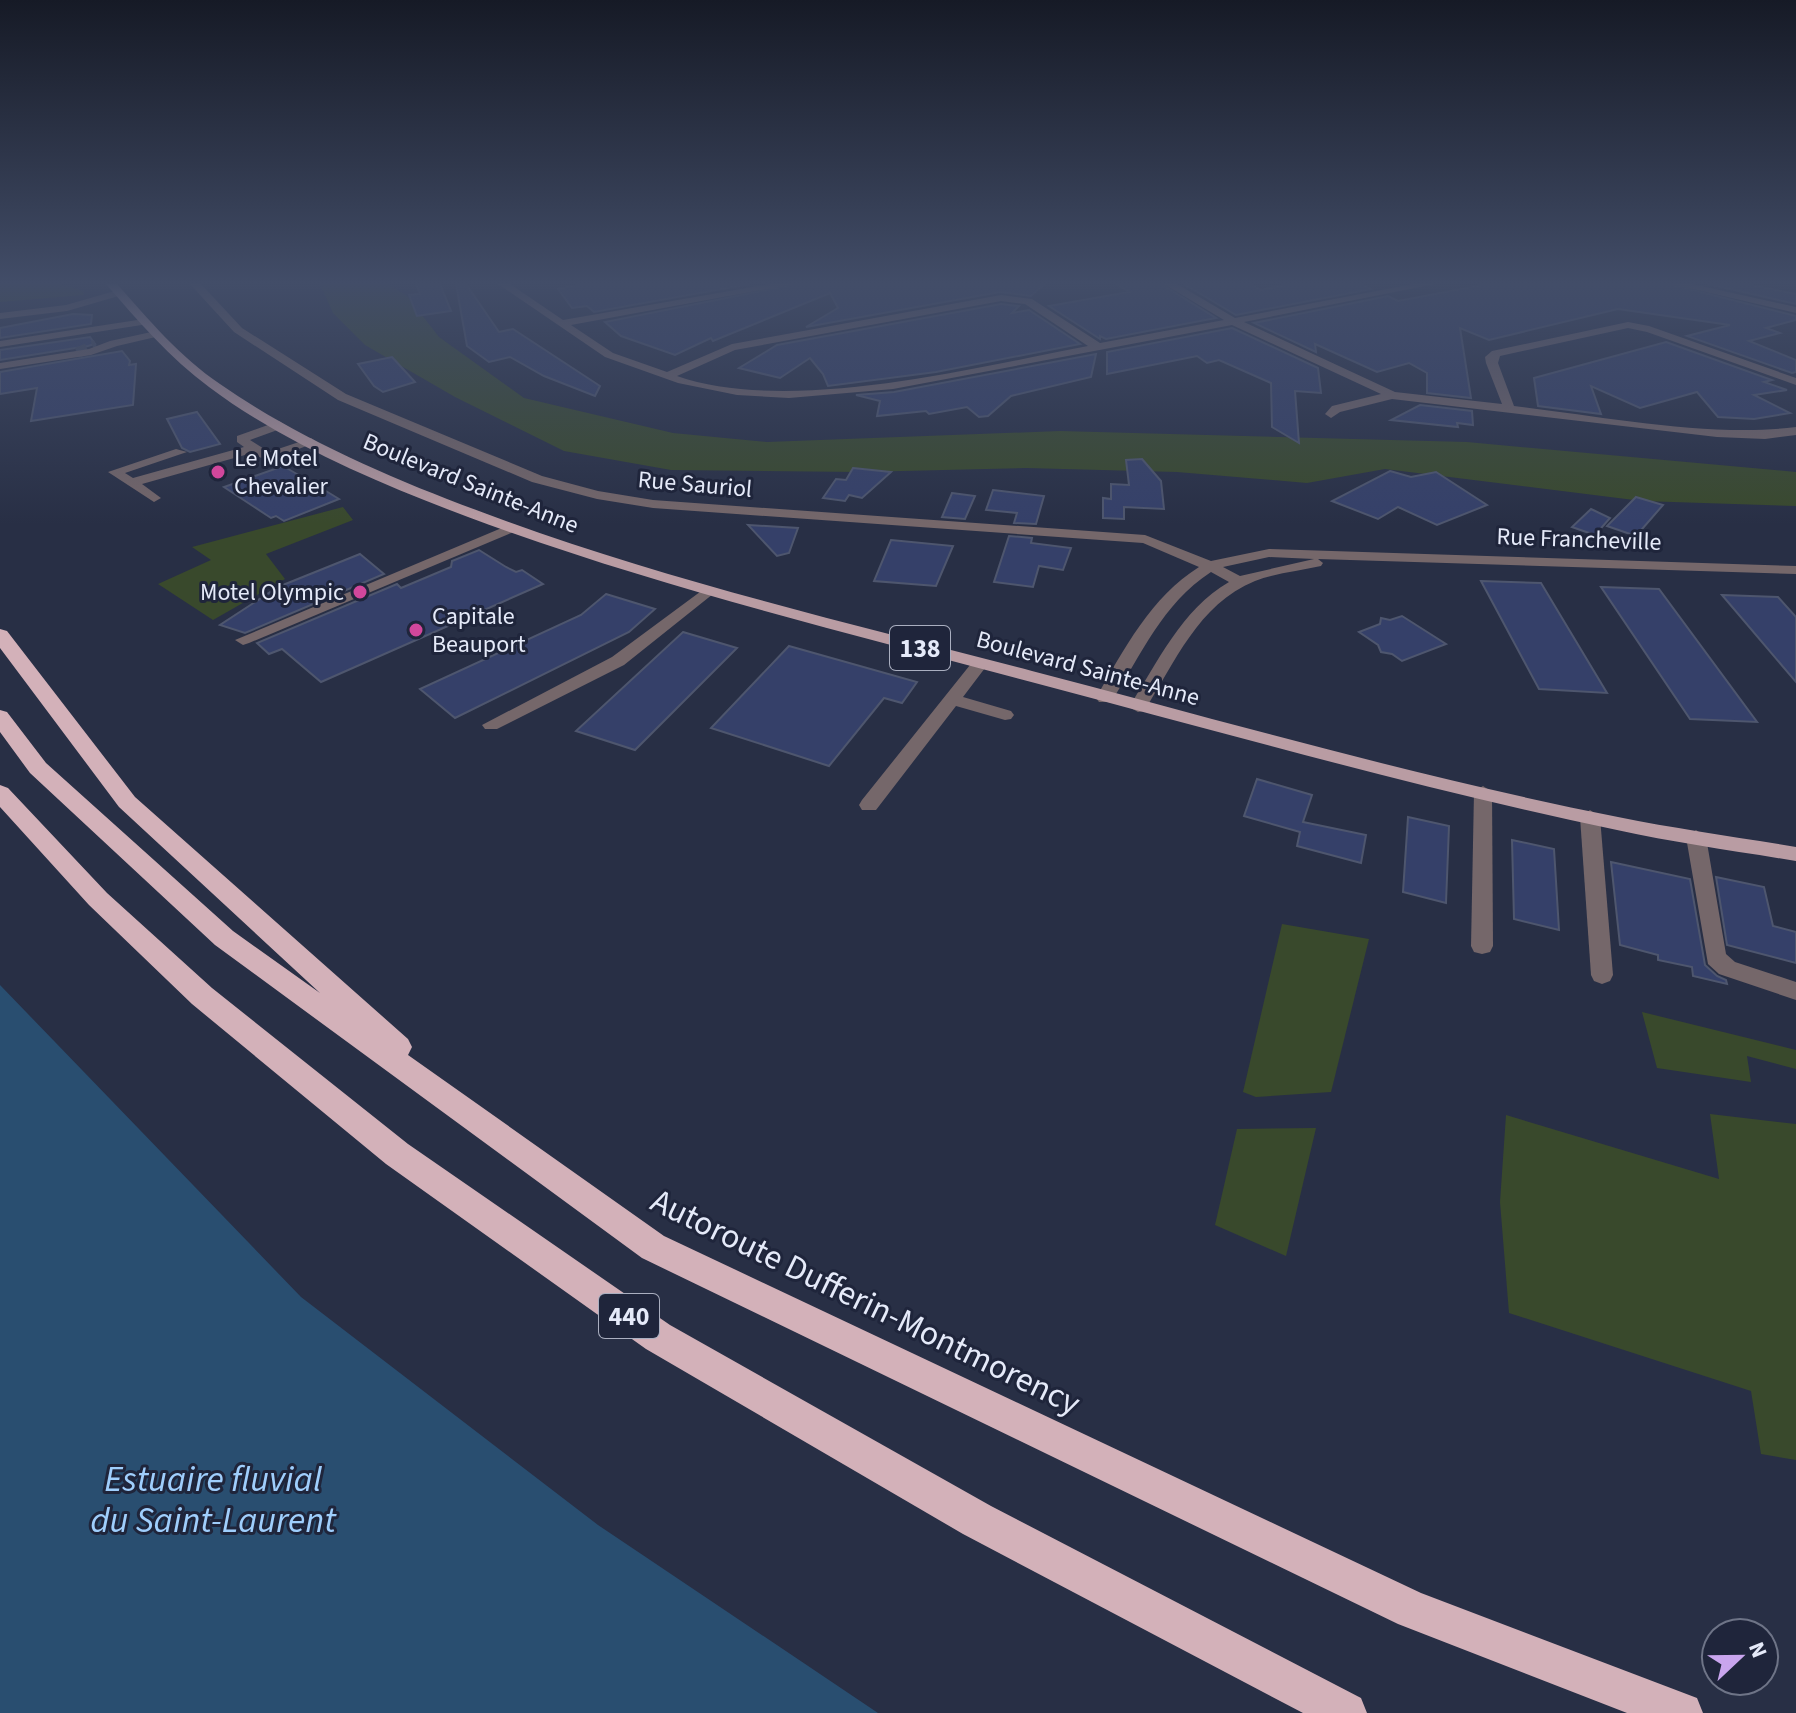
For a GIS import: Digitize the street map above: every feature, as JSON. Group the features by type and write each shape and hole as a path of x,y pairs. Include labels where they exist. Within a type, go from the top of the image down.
{"highway":[{"path":"0,635 127,802 489,1129"},
{"name":"Autoroute Dufferin-Montmorency","path":"0,717 38,768 224,938 653,1247 1412,1610 1682,1713"},
{"name":"440","path":"0,793 98,899 202,996 397,1154 658,1337 977,1520 1346,1713"}],"main road":[{"name":"Boulevard Sainte-Anne","path":"190,364 215,386 279,425 433,499 511,528 708,591 1138,707 1483,792 1590,817 1796,854"}],"street":[{"name":"Rue Sauriol","path":"291,364 342,397 537,479 597,495 653,504 1145,539 1211,566 1239,582"},
{"path":"634,364 667,376 737,391 789,394 893,386 1005,364"},
{"path":"667,376 694,364"},
{"path":"1325,364 1392,395 1717,433 1765,435 1796,431"},
{"path":"1492,364 1509,408"},
{"path":"1746,364 1796,382"},
{"path":"1331,414 1336,409 1392,395"},
{"path":"279,425 241,439 267,457 311,442"},
{"path":"131,483 254,448"},
{"path":"154,498 115,472 181,452"},
{"path":"243,640 511,528"},
{"name":"Rue Francheville","path":"1105,698 1152,621 1190,580 1211,566 1269,553 1796,570"},
{"name":"Rue Francheville","path":"1138,707 1186,630 1207,606 1239,582 1281,569 1360,555"},
{"path":"491,725 618,661 708,591"},
{"path":"869,805 980,664"},
{"path":"953,699 1005,715"},
{"path":"1482,946 1483,792"},
{"path":"1590,817 1602,975"},
{"path":"1696,837 1716,958 1727,968 1796,991"}],"green space":[{"path":"398,364 477,364 524,398 673,433 767,442 1060,431 1467,442 1796,472 1796,506 1642,501 1385,469 1307,483 1177,472 1026,468 860,472 671,470 564,451 455,397"},
{"path":"343,507 353,520 266,554 285,579 213,620 158,584 211,560 192,547"},
{"path":"1282,924 1369,939 1331,1092 1256,1097 1243,1092"},
{"path":"1642,1012 1796,1050 1796,1069 1747,1056 1751,1082 1657,1068"},
{"path":"1710,1114 1796,1124 1796,1460 1761,1454 1751,1391 1509,1313 1500,1202 1506,1115 1719,1179"},
{"path":"1316,1128 1286,1256 1215,1225 1237,1129"}],"water":[{"name":"Estuaire fluvial du Saint-Laurent","path":"0,985 301,1297 598,1525 878,1713 0,1713"}],"building":[{"path":"47,364 136,364 133,405 31,421 37,388 0,394 0,372"},
{"path":"358,364 398,364 415,382 383,392 374,386"},
{"path":"522,364 566,364 600,386 595,396"},
{"path":"746,364 801,364 780,378 739,368"},
{"path":"815,364 977,364 828,386"},
{"path":"1043,364 1094,364 1091,377 1011,396 988,416 979,417 967,407 929,414 926,411 877,416 880,401 856,395 894,392"},
{"path":"1107,364 1157,364 1107,374"},
{"path":"1228,364 1309,364 1318,368 1321,393 1295,391 1299,443 1272,427 1271,383"},
{"path":"1359,364 1406,364 1377,372"},
{"path":"1411,364 1466,364 1471,398 1427,393 1427,373"},
{"path":"1586,364 1727,364 1772,380 1764,382 1787,390 1754,395 1790,413 1754,419 1718,417 1697,392 1640,408 1591,386 1601,414 1538,406 1534,378"},
{"path":"1766,364 1796,364 1796,372"},
{"path":"1420,405 1472,411 1473,425 1457,423 1458,427 1391,420"},
{"path":"197,412 220,444 190,452 182,448 167,419"},
{"path":"1142,459 1161,481 1164,509 1124,507 1124,519 1103,518 1103,498 1111,499 1111,484 1129,485 1126,460"},
{"path":"283,466 339,499 284,521 276,516 271,518 224,487"},
{"path":"853,468 891,472 862,498 849,495 845,501 823,498 836,479 846,480"},
{"path":"1390,471 1411,477 1436,472 1487,505 1437,525 1398,507 1378,519 1332,501"},
{"path":"993,490 1044,496 1036,524 1014,523 1017,513 986,510"},
{"path":"952,493 975,496 965,519 942,517"},
{"path":"1636,497 1663,505 1636,536 1607,526"},
{"path":"1591,509 1610,518 1595,535 1572,527"},
{"path":"748,525 798,528 789,553 777,556"},
{"path":"1009,536 1032,538 1031,543 1071,548 1063,570 1039,566 1033,587 994,582"},
{"path":"891,540 953,546 936,586 874,581"},
{"path":"479,550 516,572 522,570 543,584 321,682 282,649 269,654 257,643 397,584 401,588 451,567 452,561"},
{"path":"360,554 384,574 245,633 220,625 278,587"},
{"path":"1481,581 1541,583 1607,693 1539,689"},
{"path":"1601,587 1659,589 1757,722 1690,719"},
{"path":"606,594 655,609 629,632 455,718 420,689 581,615"},
{"path":"1722,595 1778,597 1796,617 1796,682"},
{"path":"1402,616 1446,644 1402,661 1392,654 1381,652 1378,645 1359,632 1380,624 1381,618 1390,620"},
{"path":"683,632 737,648 635,750 576,731"},
{"path":"789,646 917,682 902,703 884,698 829,766 711,728"},
{"path":"1257,779 1312,795 1303,822 1366,835 1361,863 1297,846 1300,832 1244,816"},
{"path":"1408,817 1449,826 1446,903 1403,892"},
{"path":"1512,840 1554,849 1559,930 1514,919"},
{"path":"1611,862 1690,879 1705,965 1727,984 1693,976 1692,967 1658,960 1658,955 1620,945"},
{"path":"1716,877 1764,887 1773,926 1796,932 1796,963 1727,945"}],"place":[{"name":"Le Motel Chevalier","path":"218,472"},
{"name":"Motel Olympic","path":"360,592"},
{"name":"Capitale Beauport","path":"416,630"}]}
